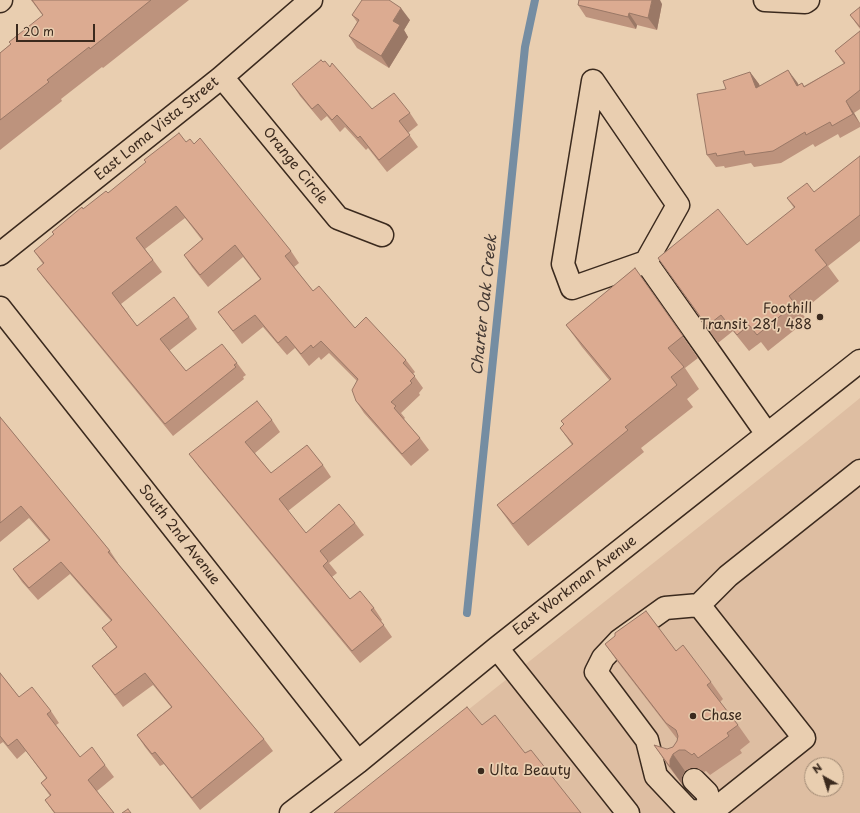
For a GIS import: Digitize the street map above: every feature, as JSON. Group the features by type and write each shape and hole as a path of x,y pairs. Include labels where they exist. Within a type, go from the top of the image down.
{"street":[{"name":"East Loma Vista Street","path":"0,254 222,77 311,0"},
{"path":"765,0 805,2 808,0"},
{"name":"Orange Circle","path":"222,77 338,218 382,234"},
{"path":"593,81 678,205 646,262 572,288 563,264 593,81"},
{"path":"646,262 767,434"},
{"name":"South 2nd Avenue","path":"0,308 358,762"},
{"name":"East Workman Avenue","path":"291,813 358,762 497,648 860,360"},
{"path":"699,605 804,738 711,813 689,810 656,776 647,740 596,672 603,658 619,641 664,608 699,605 728,576 860,471"},
{"path":"497,648 628,813"},
{"path":"647,740 672,751"},
{"path":"694,780 707,793 711,813"}],"shaded area":[{"path":"860,398 860,813 338,813 806,442"}],"building":[{"path":"32,0 151,0 90,49 89,47 47,80 49,82 0,120 0,53 11,44 9,42 43,15"},
{"path":"362,0 389,0 401,8 393,21 400,25 381,56 349,36 359,20 352,15"},
{"path":"579,0 652,0 648,18 629,13 628,17 578,5"},
{"path":"860,7 860,27 850,15"},
{"path":"860,31 860,90 846,101 853,114 832,126 830,122 806,135 805,132 773,151 745,155 744,151 717,156 716,153 707,155 697,94 726,89 723,81 750,72 756,88 788,70 797,86 802,83 804,87 845,63 835,51"},
{"path":"321,60 323,62 325,61 330,67 332,63 372,109 394,93 410,113 399,121 410,135 379,160 360,136 358,138 337,115 332,120 318,104 312,109 292,84"},
{"path":"179,133 186,142 190,139 194,144 200,138 291,251 285,256 313,291 319,286 355,328 366,317 406,360 403,363 415,376 410,381 412,383 391,402 396,406 394,408 420,438 402,454 356,401 352,390 358,379 321,341 313,348 311,345 301,354 286,336 278,343 255,315 233,331 218,312 261,279 235,245 200,275 184,255 203,239 176,206 136,238 153,260 112,293 137,326 174,297 189,317 160,339 186,371 222,344 237,363 234,365 236,367 165,424 37,269 44,263 34,251 54,234 52,232 82,207 83,209 106,191 108,193 146,162 144,160"},
{"path":"860,156 860,215 815,250 827,265 789,296 795,304 757,335 749,325 737,335 721,315 707,326 658,258 718,209 747,245 795,207 787,198 807,183 814,192"},
{"path":"635,268 683,336 668,348 684,367 671,377 677,385 625,427 628,430 513,524 497,505 573,444 560,428 564,424 561,421 611,379 566,325"},
{"path":"257,401 272,420 245,442 271,473 307,445 323,465 279,499 306,533 339,504 355,523 320,551 328,561 323,566 350,599 360,591 374,608 371,610 384,625 352,651 189,454"},
{"path":"0,417 110,551 108,552 264,739 192,798 155,752 152,754 137,735 172,707 145,673 115,695 92,666 117,647 102,628 112,620 61,562 29,588 13,569 50,540 21,506 0,523"},
{"name":"Chase","path":"646,611 676,651 683,645 711,682 707,685 738,725 727,733 729,736 698,758 694,753 692,755 685,750 679,750 673,754 670,760 670,767 654,745 667,749 673,747 678,736 676,730 666,723 605,644 615,636 615,633"},
{"path":"0,673 19,697 32,687 51,711 47,714 80,757 92,747 105,765 88,780 114,813 55,813 45,800 51,795 41,783 47,778 17,739 8,746 0,736"},
{"path":"467,707 482,725 495,715 525,753 531,750 581,813 334,813"},
{"path":"128,809 131,813 122,813"}],"waterway":[{"name":"Charter Oak Creek","path":"467,613 525,47 535,0"}],"place":[{"name":"Foothill Transit 281, 488","path":"820,317"},
{"name":"Chase","path":"693,716"},
{"name":"Ulta Beauty","path":"481,771"}]}
